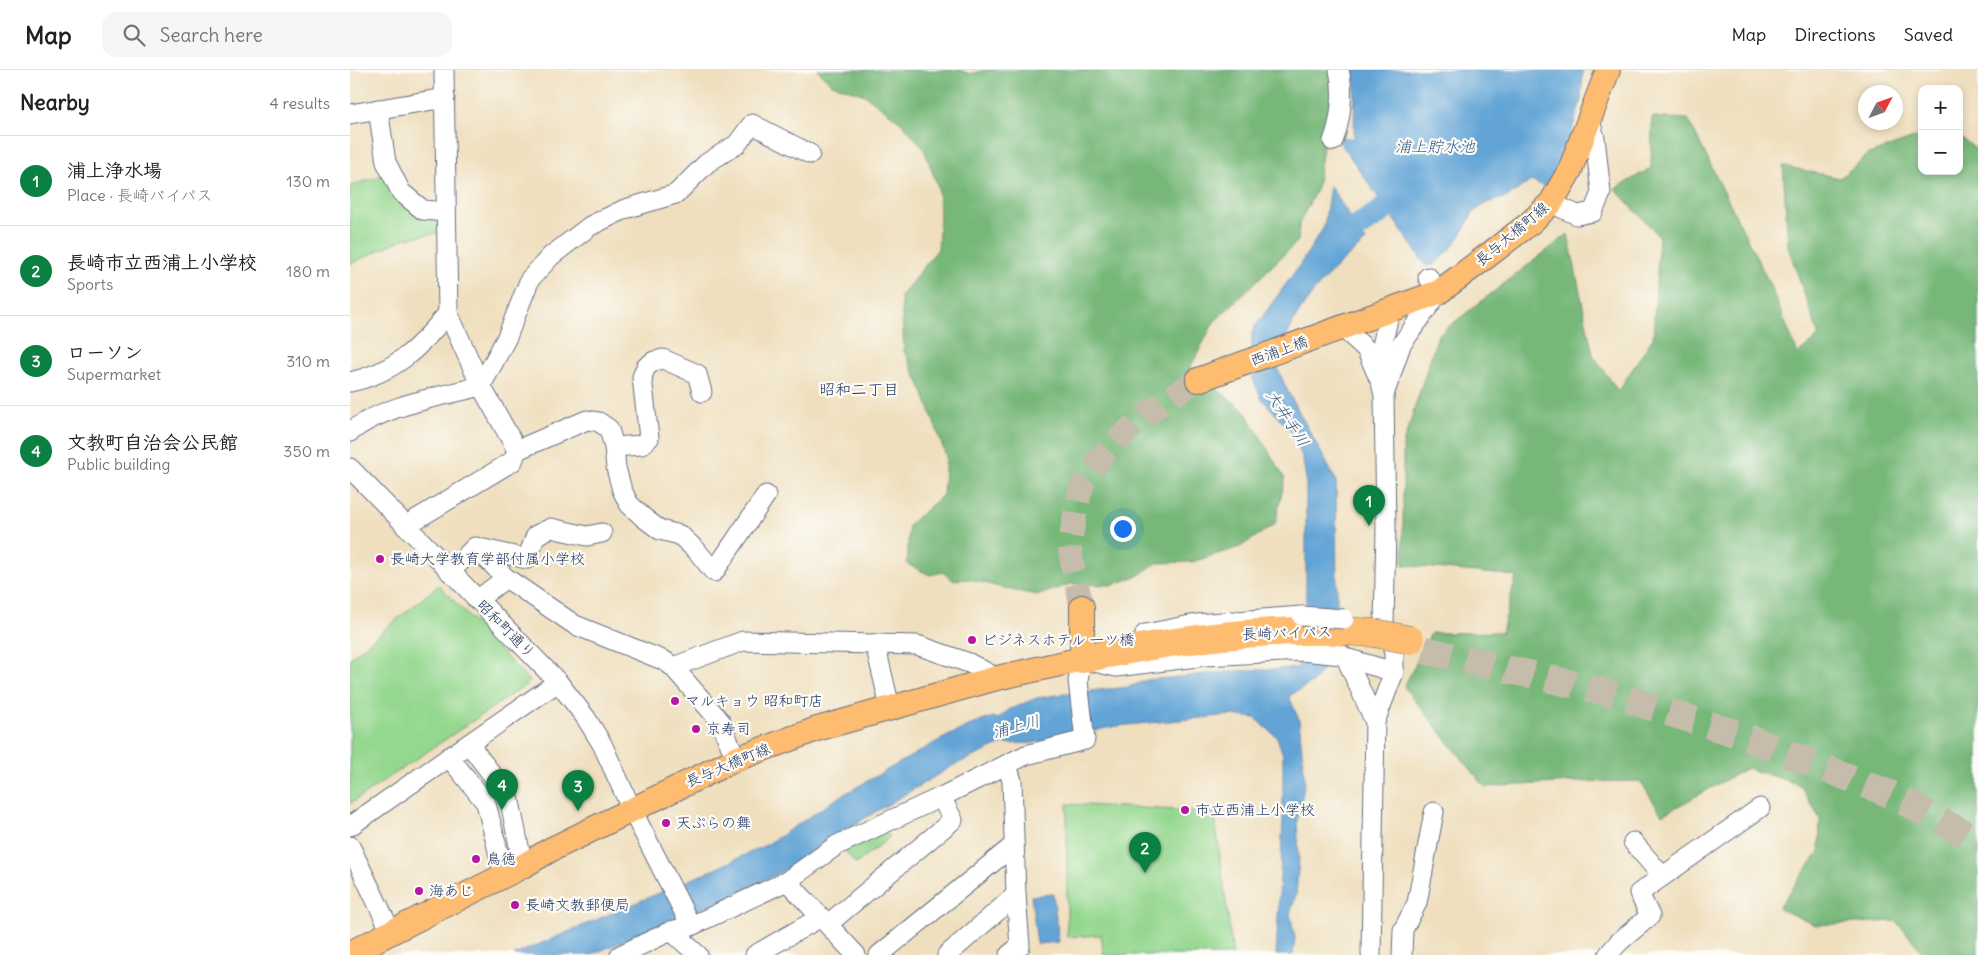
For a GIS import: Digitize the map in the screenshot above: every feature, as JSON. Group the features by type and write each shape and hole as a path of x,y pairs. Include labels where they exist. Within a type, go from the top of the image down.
{"highway":[{"name":"長崎バイパス","path":"1080,670 1149,648 1250,633 1303,634 1343,640 1378,633 1417,645"}],"main road":[{"name":"長与大橋町線","path":"1343,328 1390,310 1433,285 1530,222 1551,203 1570,170 1608,70"},
{"name":"西浦上橋","path":"1206,377 1343,328"},
{"path":"1080,670 1082,607"},
{"name":"長与大橋町線","path":"350,953 514,871 550,850 736,759 817,728 997,678 1080,670"}],"street":[{"path":"444,70 448,313 480,386 517,450"},
{"path":"1333,141 1337,131 1342,83 1339,70"},
{"path":"350,114 445,98"},
{"path":"378,108 386,162 401,192 423,210 446,212"},
{"path":"1551,203 1577,215 1593,212 1601,193 1595,138 1590,120"},
{"path":"350,432 363,422 382,413 480,386 507,337 530,278 551,256 590,226 625,210 676,194 707,163 737,144 752,124 810,154"},
{"path":"1382,389 1401,345 1433,285"},
{"path":"1371,955 1375,722 1394,672 1394,652 1378,633 1386,527 1382,346 1390,310"},
{"path":"350,382 394,366 423,344 448,313"},
{"path":"1343,328 1366,349 1382,389"},
{"path":"614,447 642,445 649,438 642,377 646,367 654,361 663,359 697,374 702,392"},
{"path":"405,526 513,461 517,450 587,420 599,422 609,429 614,447 616,468 622,490 629,504 660,530 680,535 697,551 714,572 766,494"},
{"name":"昭和町通り","path":"350,468 558,682 586,718 602,744 632,810 691,926"},
{"path":"476,547 527,559 536,535 551,528 586,536 602,533"},
{"path":"450,572 476,547"},
{"path":"476,547 506,578 575,625 665,661 673,667 720,721 736,759"},
{"path":"477,600 506,578"},
{"path":"1080,670 1115,642 1196,624 1303,634"},
{"path":"1080,670 1205,656 1303,634"},
{"path":"1343,640 1394,672"},
{"path":"1343,640 1375,722"},
{"path":"673,667 743,641 917,645 970,663 997,678"},
{"path":"875,644 890,708"},
{"path":"620,955 671,931 691,926 787,881 836,845 941,797 1026,755 1084,740 1080,670"},
{"path":"350,826 558,682"},
{"path":"469,744 509,797 514,871"},
{"path":"449,758 486,802 514,871"},
{"path":"1007,765 1012,781 1016,895 1020,946 1009,955"},
{"path":"755,955 825,921 953,820 941,797"},
{"path":"1608,955 1619,942 1650,916 1639,893 1760,808"},
{"path":"1402,955 1403,930 1417,903 1434,812"},
{"path":"1633,842 1662,876"},
{"path":"879,955 1014,845"},
{"path":"350,846 392,932"},
{"path":"787,881 856,955"},
{"path":"947,955 1016,895"},
{"path":"671,931 698,955"}],"green space":[{"path":"817,70 960,70 970,74 986,70 1348,70 1324,140 1317,188 1299,224 1298,241 1214,322 1190,368 1245,411 1285,479 1275,524 1240,547 1192,562 1157,563 1137,576 1113,585 1071,584 1039,595 1010,590 970,579 953,580 943,572 930,575 907,564 909,525 943,495 946,456 924,394 904,351 901,296 938,249 940,215 938,187 924,149 901,122 865,95 832,84"},
{"path":"1652,117 1688,119 1770,285 1798,354 1819,336 1788,247 1783,166 1840,178 1869,154 1918,136 1918,175 1963,175 1963,139 1978,151 1978,955 1925,955 1896,921 1815,925 1778,908 1819,852 1820,819 1800,785 1747,768 1662,815 1640,781 1573,782 1485,787 1404,687 1431,633 1502,632 1516,576 1403,565 1403,444 1438,335 1568,234 1593,355 1618,391 1653,338 1659,236 1615,189 1651,168"},
{"path":"391,173 401,192 446,212 447,231 403,239 350,264 350,186"},
{"path":"439,585 530,682 350,804 350,658"},
{"path":"1067,804 1214,812 1233,955 1104,955 1101,935 1067,937"},
{"path":"886,832 890,837 856,864 845,851"}],"water":[{"name":"浦上貯水池","path":"1355,70 1583,70 1581,100 1562,164 1548,188 1531,181 1507,197 1486,203 1473,213 1450,250 1434,265 1426,266 1339,141 1342,137 1354,139"},
{"name":"浦上川","path":"1330,186 1366,241 1343,261 1313,292 1288,334 1277,367 1286,388 1336,480 1337,604 1325,666 1313,682 1289,696 1299,720 1305,781 1297,821 1299,858 1296,895 1290,913 1295,938 1293,955 1276,955 1283,821 1283,755 1277,737 1255,718 1232,715 1117,726 1033,743 1002,744 954,765 857,823 783,871 727,898 590,955 514,955 715,869 768,844 841,796 938,741 966,727 993,717 998,719 1010,709 1037,698 1129,687 1147,680 1238,671 1298,668 1306,602 1306,478 1302,456 1291,431 1261,398 1251,374 1252,331 1299,266 1324,227"},
{"path":"1053,894 1059,942 1037,944 1031,896"}],"waterway":[{"name":"大井手川","path":"1333,248 1349,232 1382,211 1406,182"}],"tunnel":[{"path":"1082,607 1070,543 1077,504 1083,484 1092,469 1118,439 1150,412 1198,380"},
{"path":"1424,650 1598,690 1741,735 1890,794 1978,841"}],"place":[{"name":"浦上浄水場","path":"1369,526"},
{"name":"長崎大学教育学部付属小学校","path":"380,559"},
{"name":"ビジネスホテル 一ツ橋","path":"972,640"},
{"name":"マルキョウ 昭和町店","path":"675,701"},
{"name":"京寿司","path":"696,729"},
{"name":"文教町自治会公民館","path":"502,810"},
{"name":"市立西浦上小学校","path":"1185,810"},
{"name":"ローソン","path":"578,811"},
{"name":"天ぷらの舞","path":"666,823"},
{"name":"鳥徳","path":"476,859"},
{"name":"長崎市立西浦上小学校","path":"1145,873"},
{"name":"海あじ","path":"419,891"},
{"name":"長崎文教郵便局","path":"515,905"}],"district":[{"name":"昭和二丁目","path":"859,389"}]}
